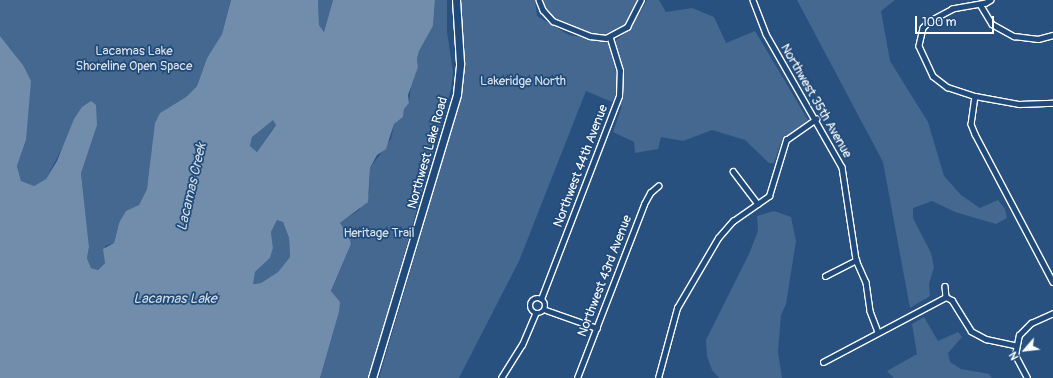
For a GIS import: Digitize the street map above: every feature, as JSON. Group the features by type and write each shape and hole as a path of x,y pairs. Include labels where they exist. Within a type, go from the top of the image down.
{"main road":[{"name":"Northwest Lake Road","path":"372,378 457,94 460,63 456,0"}],"street":[{"path":"539,0 543,10 553,21 590,36 610,38 627,27 641,0"},
{"name":"Northwest 35th Avenue","path":"753,0 766,34 816,119 844,173 856,260 866,282 870,311 878,332"},
{"path":"991,0 980,4 954,9 929,22 919,37 921,54 940,83 975,96 1019,104 1053,102"},
{"path":"980,4 992,24 1007,34 1038,39 1053,35"},
{"name":"Northwest 44th Avenue","path":"501,378 522,345 535,314 530,309 531,303 536,298 542,299 619,96 620,71 610,38"},
{"path":"975,96 972,124 975,134 1053,282"},
{"path":"658,378 681,300 722,231 733,221 758,204 773,189 781,152 786,140 816,119"},
{"path":"733,171 758,204"},
{"name":"Northwest 43rd Avenue","path":"576,378 597,328 644,204 650,193 658,186"},
{"path":"826,276 856,260"},
{"path":"945,286 946,297"},
{"path":"823,362 946,297"},
{"path":"946,297 952,300 965,323 975,334 986,339 1015,345"},
{"path":"542,299 546,302 546,310"},
{"path":"546,310 597,328"},
{"path":"535,314 541,314 546,310"},
{"path":"1027,378 1015,355 1015,345 1019,335 1028,326 1053,314"}],"green space":[{"name":"Lacamas Lake Shoreline Open Space","path":"0,0 231,0 222,34 207,58 197,86 186,97 160,113 147,189 139,205 119,223 114,243 105,246 105,263 98,270 91,268 87,258 89,247 81,173 85,158 66,141 46,179 34,186 21,181 17,166 26,140 23,65 0,36"},
{"path":"318,0 333,0 324,32 319,25"},
{"name":"Heritage Trail","path":"435,0 447,0 447,32 453,72 451,89 378,347 368,378 320,378 339,312 339,305 331,292 351,244 349,236 340,223 359,210 369,193 370,168 391,139 394,124 403,117 404,109 409,103 411,83 418,67 417,59 419,51 433,26"},
{"name":"Lakeridge North","path":"458,0 535,0 537,16 569,35 608,42 618,80 616,94 612,102 586,91 519,261 459,378 379,378 453,125 462,72"},
{"path":"540,0 638,0 624,27 601,35 584,32 555,20 546,12"},
{"path":"647,0 659,0 666,12 692,8 714,17 726,43 755,31 808,120 782,140 774,163 769,163 745,140 712,130 683,141 661,137 658,149 635,153 634,142 613,132 622,106 618,104 623,82 620,57 614,42 631,28"},
{"path":"797,0 895,0 881,11 890,61 928,122 944,176 961,195 980,208 998,200 1005,209 1007,218 996,224 955,212 932,201 913,208 913,218 931,253 934,267 929,284 930,296 910,308 883,162"},
{"path":"273,119 276,124 257,152 250,146 252,137"},
{"path":"774,211 791,217 796,241 786,304 781,315 778,352 782,378 719,378 712,370 707,356 706,340 749,254 758,231 757,216"},
{"path":"277,220 283,222 289,238 290,257 278,272 261,283 252,284 255,272 270,258 273,248 271,232"},
{"path":"924,317 938,341 958,332 962,337 948,353 950,362 961,369 989,374 992,378 894,378 887,371 917,354 912,324"}],"water":[{"name":"Lacamas Lake","path":"231,0 318,0 319,25 324,32 333,0 435,0 433,26 419,51 417,59 418,67 408,95 409,103 404,109 403,117 394,124 386,149 377,155 370,168 368,202 340,223 349,236 351,244 331,291 340,302 339,312 320,378 0,378 0,36 23,65 31,81 26,140 17,166 21,181 34,186 46,179 57,161 74,119 82,107 91,101 96,105 97,125 81,173 89,247 87,258 91,268 98,270 105,263 103,249 114,243 119,223 126,211 139,205 147,189 155,123 160,113 186,97 197,86 207,58 222,34","holes":["273,120 276,125 257,152 250,146 252,137","277,220 283,222 289,238 290,257 278,272 261,283 253,284 255,272 270,258 273,248 271,232"]}],"water label":[{"name":"Lacamas Creek","path":"192,187"}]}
